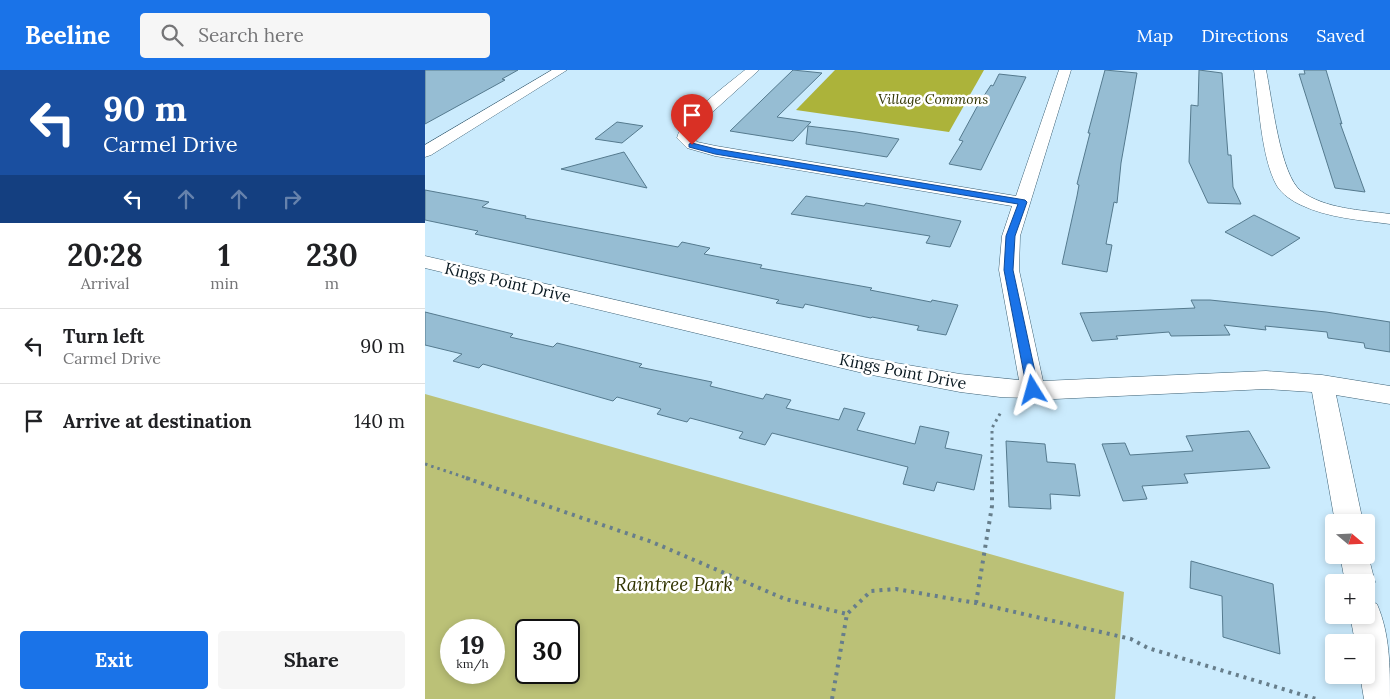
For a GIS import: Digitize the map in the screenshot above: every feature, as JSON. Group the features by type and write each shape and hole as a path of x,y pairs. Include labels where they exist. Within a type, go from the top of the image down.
{"street":[{"path":"425,152 561,70"},
{"path":"753,70 692,123 686,132 685,138 692,145 715,152 1022,202"},
{"path":"1033,390 1009,270 1011,236 1065,70"},
{"path":"1260,70 1281,178 1287,187 1300,198 1324,208 1390,219"},
{"name":"Kings Point Drive","path":"425,262 867,366 960,383 1033,390 1055,390 1233,380 1275,380 1322,384 1390,396"},
{"path":"1322,384 1347,514"},
{"path":"1368,624 1381,699"}],"path":[{"path":"976,603 993,506 992,428 1001,412"},
{"path":"425,464 652,542 785,599 847,614"},
{"path":"832,699 847,614 871,591 896,589 976,603 1131,639 1148,648 1316,699"}],"green space":[{"name":"Village Commons","path":"835,70 984,70 949,132 796,110"},
{"name":"Raintree Park","path":"425,394 1124,592 1115,699 425,699"}],"building":[{"path":"425,70 518,70 502,79 505,80 425,124"},
{"path":"793,70 822,73 777,117 811,122 793,141 730,131"},
{"path":"1105,70 1137,73 1121,163 1117,203 1114,202 1106,244 1112,245 1107,272 1062,264 1077,196 1079,185 1077,184 1090,133 1088,133"},
{"path":"1199,70 1222,73 1228,155 1231,155 1233,187 1241,204 1208,203 1189,162 1191,105 1198,106"},
{"path":"1304,70 1326,70 1342,124 1340,123 1365,192 1335,188 1299,74 1305,74"},
{"path":"999,74 1026,77 981,170 949,164 963,141 959,140 978,105 991,85 993,86"},
{"path":"617,122 643,126 622,143 595,139"},
{"path":"808,126 899,139 887,157 806,144"},
{"path":"624,152 647,188 561,169"},
{"path":"425,190 489,202 482,207 526,216 525,218 678,247 682,242 710,248 704,254 762,265 760,268 872,288 870,290 931,302 932,300 958,305 946,335 917,330 919,326 805,304 803,308 776,303 779,300 475,234 478,231 425,220"},
{"path":"806,196 864,206 866,203 961,221 950,247 926,243 930,236 791,214"},
{"path":"1254,215 1300,238 1272,256 1225,232"},
{"path":"1191,300 1210,300 1326,312 1390,322 1390,352 1365,348 1364,343 1328,338 1327,332 1265,326 1266,330 1224,325 1230,335 1171,336 1169,332 1116,336 1118,339 1092,341 1080,313 1195,308"},
{"path":"425,312 513,334 510,337 553,347 557,343 642,364 639,367 712,382 710,386 763,399 766,394 791,400 786,408 839,420 844,408 865,413 857,430 915,444 920,426 949,432 945,448 982,455 974,490 937,482 934,491 903,484 908,467 772,433 765,445 739,438 743,432 690,418 687,422 657,414 661,409 617,397 613,401 483,364 479,368 453,361 462,354 425,345"},
{"path":"1249,431 1270,468 1184,474 1188,483 1142,486 1147,499 1123,501 1102,444 1125,443 1130,455 1193,451 1186,436"},
{"path":"1006,441 1045,444 1047,462 1075,464 1080,496 1050,494 1051,509 1009,507"},
{"path":"1191,561 1273,584 1280,654 1223,637 1222,596 1190,588"}],"route":[{"path":"692,145 715,152 1022,202 1011,236 1009,270 1030,367 1033,390"}]}
